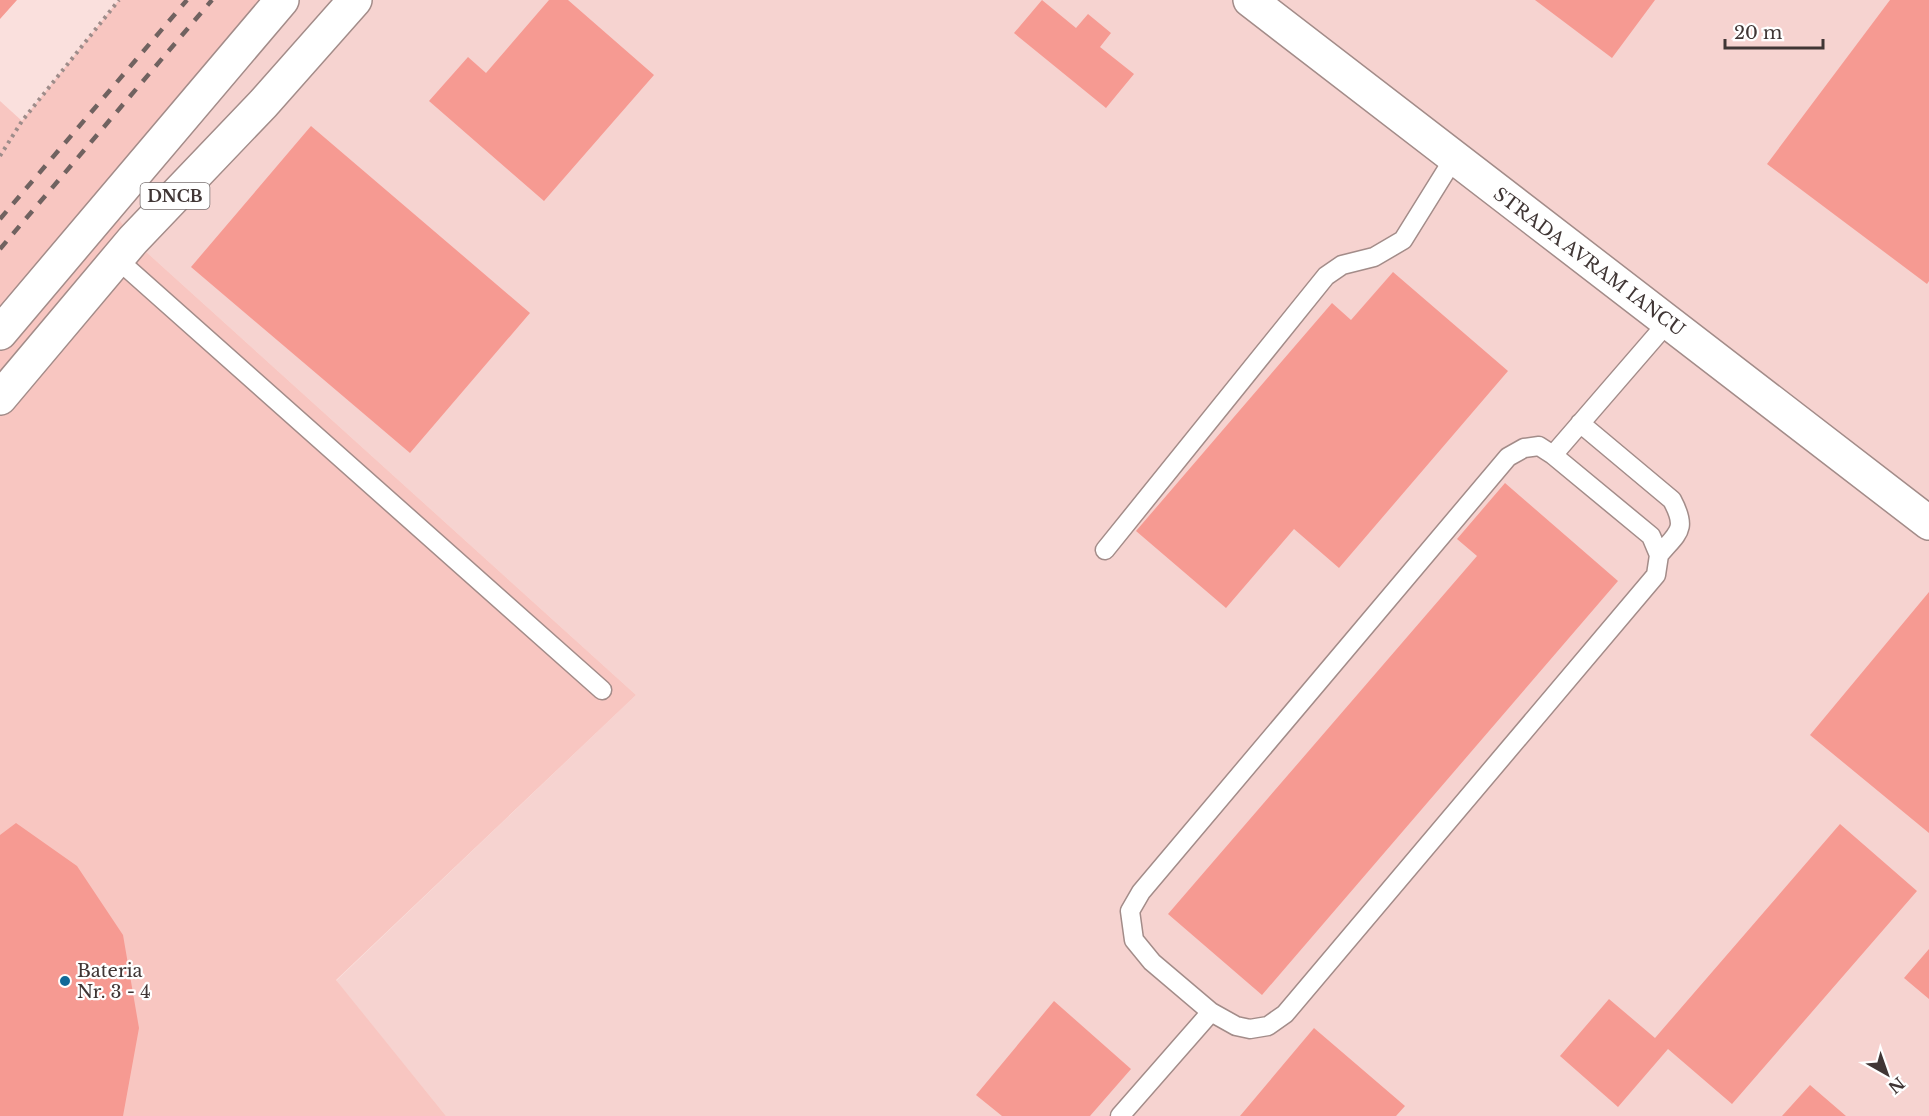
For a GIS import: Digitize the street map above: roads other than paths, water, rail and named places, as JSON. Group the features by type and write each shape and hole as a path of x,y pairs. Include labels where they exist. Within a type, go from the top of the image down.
{"main road":[{"name":"DNCB","path":"0,333 282,0"},
{"name":"DNCB","path":"0,398 133,240 263,104 355,0"},
{"name":"STRADA AVRAM IANCU","path":"1250,0 1929,524"}],"lane":[{"path":"1105,550 1326,276 1342,265 1374,257 1403,240 1454,158"},
{"path":"117,259 602,690"},
{"path":"1553,455 1668,322"},
{"path":"1580,423 1672,500 1681,517 1679,531 1659,555"},
{"path":"1539,446 1553,455 1652,536 1659,555 1656,575 1285,1014 1268,1026 1250,1029 1236,1026 1211,1012 1152,962 1134,940 1130,911 1141,892 1509,457 1524,447 1539,446"},
{"path":"1120,1116 1211,1012"}],"railway":[{"path":"0,219 187,0"},
{"path":"0,249 212,0"}],"place":[{"name":"Bateria Nr. 3 - 4","path":"65,981"}]}
